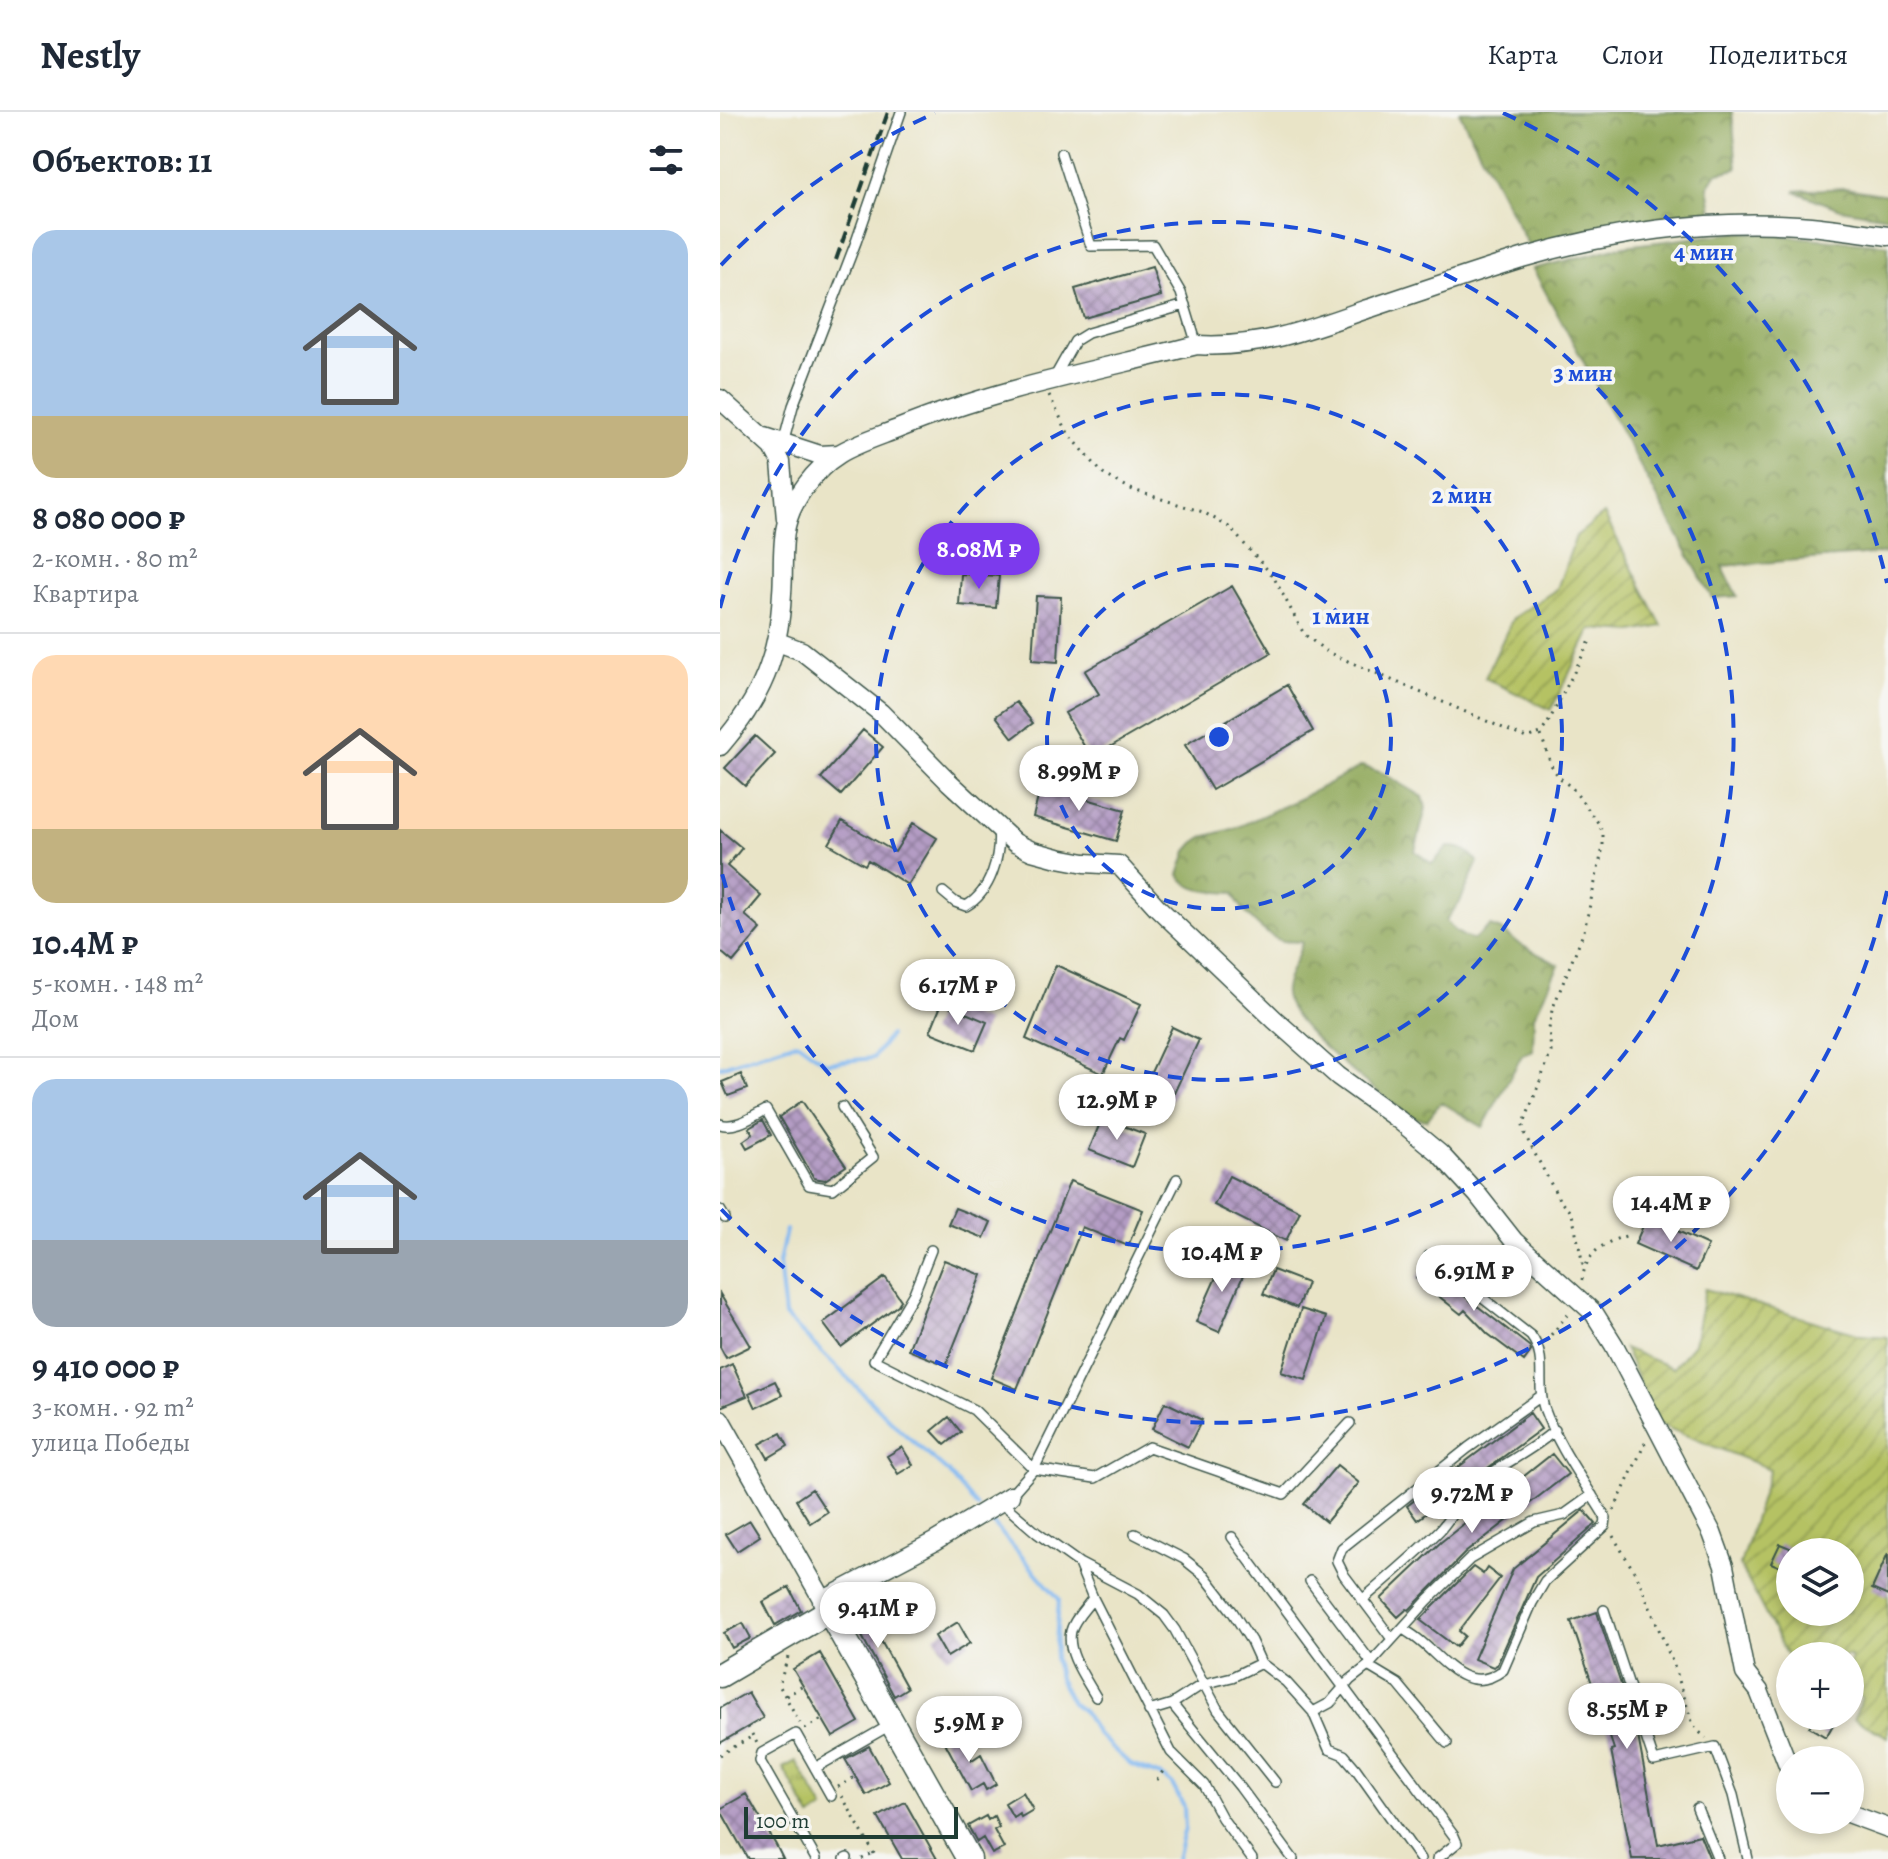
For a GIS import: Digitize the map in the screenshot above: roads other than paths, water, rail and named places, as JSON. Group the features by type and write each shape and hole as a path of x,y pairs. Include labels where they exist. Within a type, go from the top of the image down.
{"street":[{"path":"720,399 782,453 839,454 932,415 1050,381 1197,345 1223,347 1272,340 1526,257 1638,233 1727,224 1797,225 1888,236"},
{"path":"720,746 755,698 778,642 786,526 782,453"},
{"path":"786,526 802,492 839,454"},
{"path":"778,642 802,651 881,713 1015,843 1032,851 1085,863 1119,865 1157,907 1275,1020 1338,1076 1440,1154 1514,1241 1594,1313 1614,1345 1712,1533 1724,1566 1745,1673 1759,1691 1781,1746"},
{"path":"720,1419 969,1859"},
{"path":"720,1675 826,1606 1005,1499"},
{"path":"1864,1819 1888,1828"}],"lane":[{"path":"782,453 793,406 856,242 901,112"},
{"path":"1061,153 1091,246 1153,245 1181,293 1197,345"},
{"path":"1050,381 1075,341 1088,333 1185,305"},
{"path":"943,892 966,906 973,902 995,865 1000,846 998,829"},
{"path":"720,1124 727,1126 766,1110 809,1185 833,1189 873,1157 842,1107"},
{"path":"1177,1179 1034,1469 1005,1499 1037,1533 1079,1563 1138,1594 1164,1615 1218,1710 1275,1782"},
{"path":"931,1250 914,1293 874,1360 974,1410 1034,1469 1095,1478 1149,1447 1284,1494 1350,1423"},
{"path":"1402,1629 1421,1639 1458,1675 1477,1681 1496,1675 1503,1670 1545,1581 1598,1534 1605,1526 1606,1518 1555,1430 1541,1396 1538,1346 1531,1336 1429,1256"},
{"path":"1392,1639 1344,1575 1337,1561 1342,1548 1468,1448 1541,1396"},
{"path":"1362,1600 1403,1566 1441,1528 1461,1499 1478,1483 1555,1430"},
{"path":"1313,1712 1330,1703 1470,1559 1534,1522 1564,1515 1592,1495"},
{"path":"1135,1534 1184,1559 1204,1575 1232,1611 1261,1663 1286,1682 1313,1712 1329,1749 1344,1755 1356,1769 1420,1859"},
{"path":"1232,1537 1454,1836 1457,1843 1437,1859"},
{"path":"1079,1563 1093,1598 1171,1752 1204,1785 1222,1818 1252,1859"},
{"path":"1310,1581 1370,1664 1398,1684 1447,1743"},
{"path":"1093,1598 1075,1622 1071,1643 1096,1697"},
{"path":"1604,1610 1654,1761 1715,1747 1733,1795 1748,1859"},
{"path":"1149,1711 1172,1704 1203,1684 1232,1677 1261,1663"},
{"path":"1172,1704 1240,1787 1293,1859"},
{"path":"815,1768 893,1724"},
{"path":"816,1859 760,1761 762,1753 800,1732 831,1796"},
{"path":"1697,1808 1718,1859"}],"waterway":[{"path":"720,1067 797,1042 826,1063 873,1058 890,1035"},
{"path":"786,1230 779,1263 785,1316 900,1430 948,1472 977,1507"},
{"path":"988,1518 1059,1599 1055,1659 1059,1679 1072,1703 1083,1711 1098,1735 1131,1765 1164,1777 1172,1784 1184,1807 1185,1828 1177,1859"}],"railway":[{"path":"836,260 888,112"}]}
